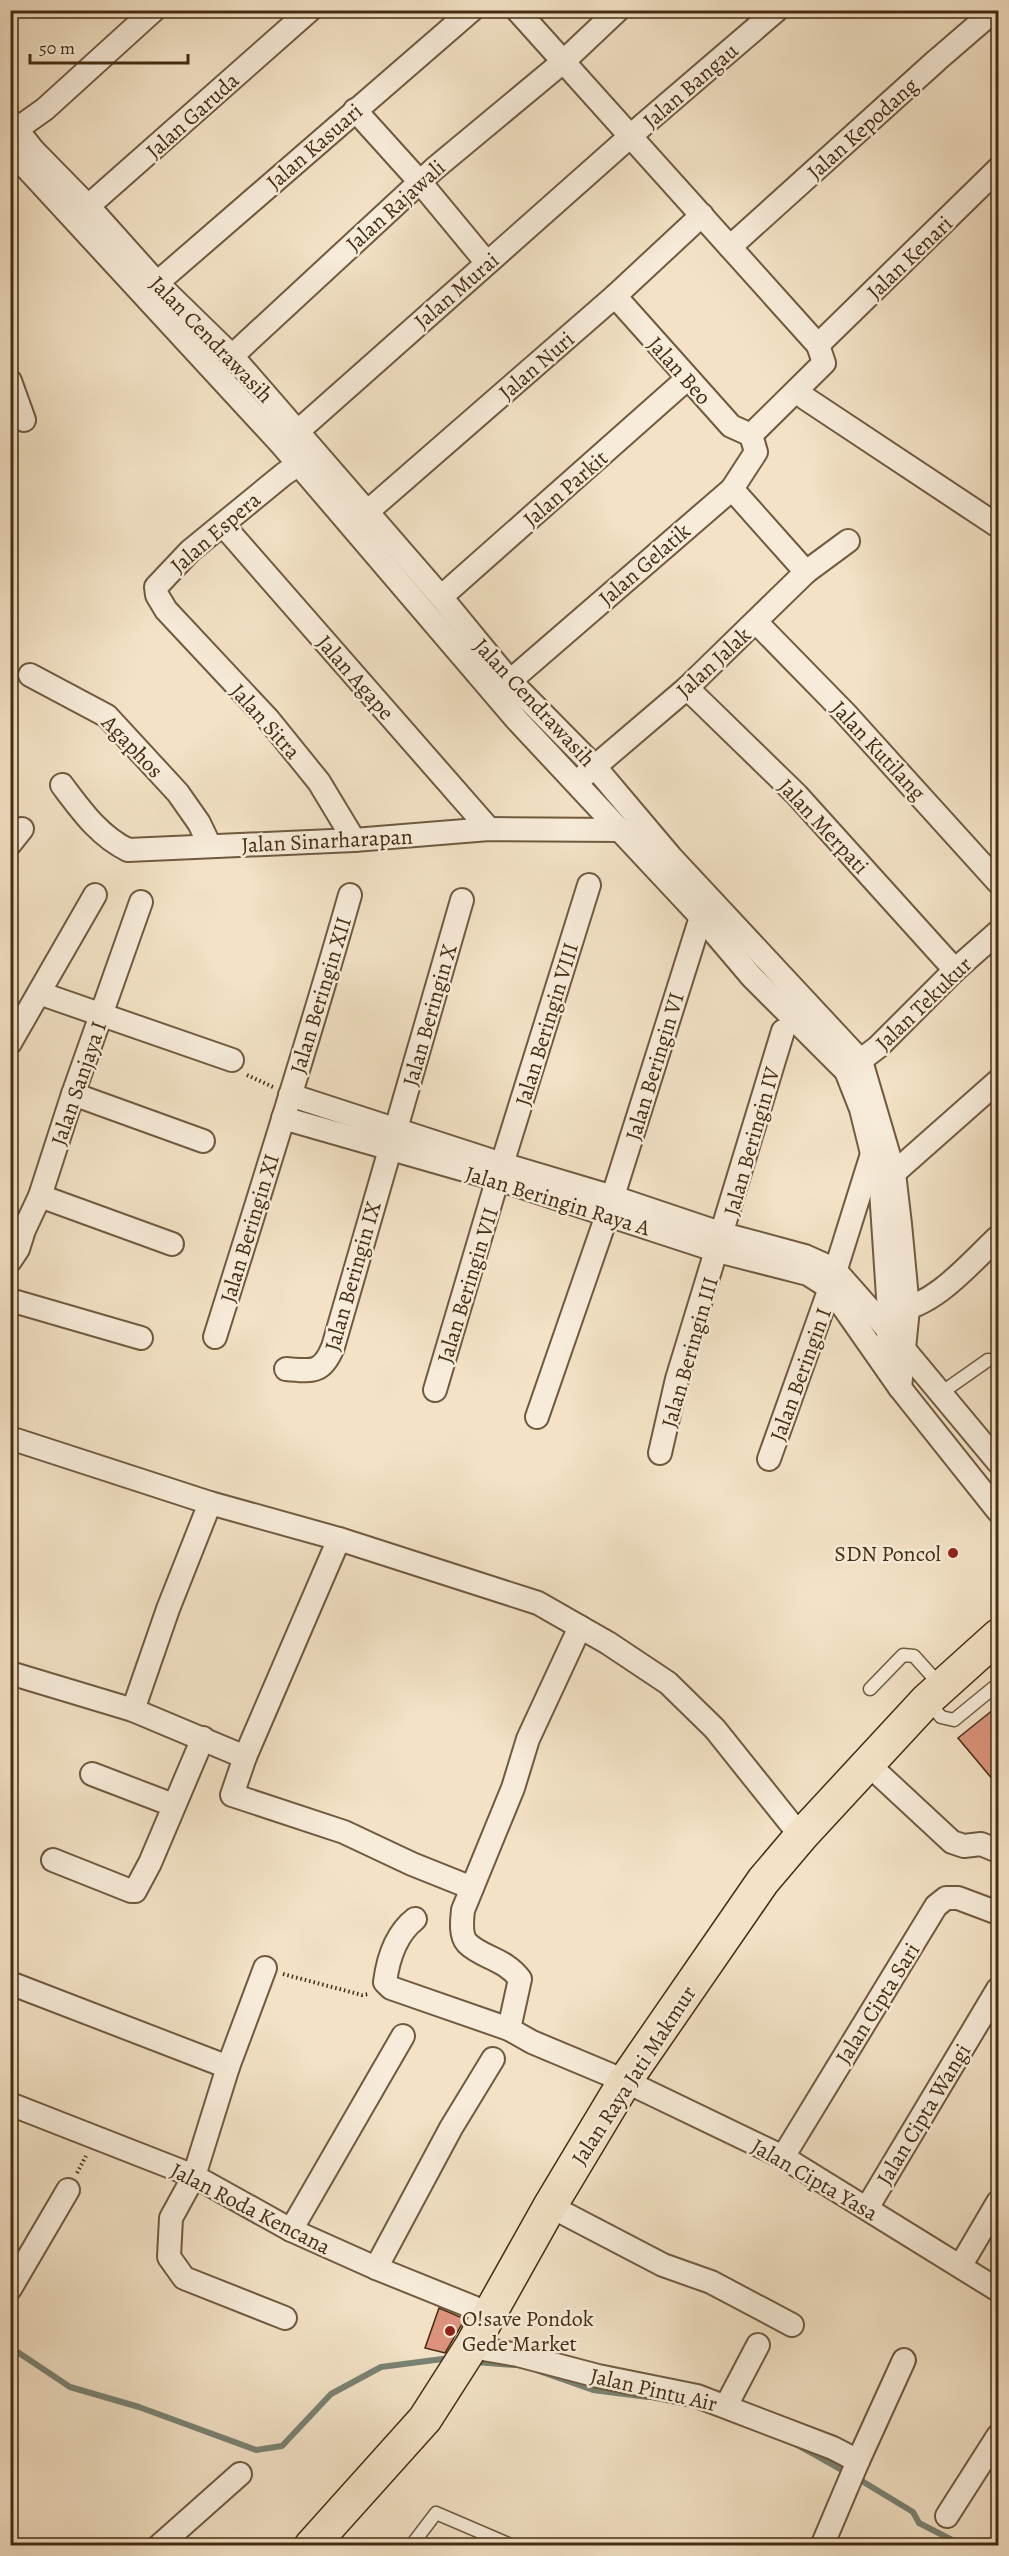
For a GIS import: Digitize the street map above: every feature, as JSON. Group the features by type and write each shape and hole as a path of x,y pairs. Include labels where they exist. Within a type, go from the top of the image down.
{"main road":[{"name":"Jalan Raya Jati Makmur","path":"310,2546 425,2419 471,2347 550,2206 626,2081 763,1881 802,1835 934,1693 999,1636"}],"street":[{"path":"17,146 45,109 154,10"},
{"name":"Jalan Garuda","path":"81,213 310,10"},
{"name":"Jalan Kasuari","path":"157,283 471,10"},
{"path":"517,10 702,215 821,354"},
{"name":"Jalan Rajawali","path":"232,356 420,182 564,61 618,10"},
{"name":"Jalan Bangau","path":"630,137 777,10"},
{"name":"Jalan Kepodang","path":"730,247 936,60 995,10"},
{"path":"355,110 420,182 487,263"},
{"name":"Jalan Murai","path":"290,438 630,137"},
{"name":"Jalan Cendrawasih","path":"17,146 290,438 367,512 510,681 595,767 630,830 752,977 854,1066 861,1109 873,1151 886,1174"},
{"name":"Jalan Kenari","path":"752,435 821,354 835,329 999,169"},
{"path":"835,329 850,327 865,318 903,276 999,188"},
{"name":"Jalan Cendrawasih","path":"81,213 232,356 290,438 299,465 517,720 576,783 630,830 761,955 854,1066 886,1174 889,1315 887,1369"},
{"name":"Jalan Nuri","path":"367,512 615,296 702,215"},
{"name":"Jalan Beo","path":"615,296 731,426 752,435"},
{"name":"Jalan Parkit","path":"441,597 688,378"},
{"path":"10,381 24,420"},
{"path":"805,398 999,526"},
{"name":"Jalan Gelatik","path":"510,681 732,489 756,452 752,435"},
{"name":"Jalan Espera","path":"166,610 156,595 156,587 190,551 284,474 299,465"},
{"path":"732,489 807,572"},
{"name":"Jalan Agape","path":"223,525 489,829"},
{"name":"Jalan Jalak","path":"576,783 687,688 807,572 848,541"},
{"name":"Jalan Sitra","path":"166,610 268,719 319,782 354,840"},
{"name":"Jalan Kutilang","path":"756,622 845,713 999,882"},
{"name":"Agaphos","path":"30,675 107,716 178,793 199,823 210,846"},
{"name":"Jalan Merpati","path":"687,688 796,795 955,970"},
{"name":"Jalan Sinarharapan","path":"62,785 85,816 112,842 128,850 354,840 489,829 630,830"},
{"name":"Jalan Beringin VIII","path":"500,1173 589,885"},
{"path":"10,1043 95,895"},
{"name":"Jalan Beringin XII","path":"283,1118 309,1038 350,895"},
{"name":"Jalan Beringin X","path":"392,1139 462,900"},
{"name":"Jalan Sanjaya I","path":"10,1261 18,1249 17,1223 40,1196 100,1015 141,902"},
{"name":"Jalan Beringin VI","path":"610,1206 701,917"},
{"name":"Jalan Tekukur","path":"854,1066 955,970 999,932"},
{"path":"39,993 232,1060"},
{"name":"Jalan Beringin IV","path":"721,1243 783,1031"},
{"path":"886,1174 999,1081"},
{"path":"73,1095 203,1141"},
{"path":"290,1095 392,1139 610,1206 721,1243 805,1257 832,1279 889,1315 936,1294 999,1237"},
{"path":"283,1118 392,1139"},
{"name":"Jalan Beringin XI","path":"215,1337 283,1118"},
{"name":"Jalan Beringin IX","path":"285,1369 311,1371 321,1367 328,1359 392,1139"},
{"name":"Jalan Beringin I","path":"769,1459 832,1279 873,1151"},
{"name":"Jalan Beringin VII","path":"435,1390 500,1173"},
{"path":"40,1196 172,1244"},
{"path":"537,1417 610,1206"},
{"name":"Jalan Beringin III","path":"660,1453 677,1379 721,1243"},
{"path":"832,1279 900,1388 999,1510"},
{"path":"10,1300 141,1338"},
{"name":"Jalan Cendrawasih","path":"889,1315 905,1353 900,1388"},
{"path":"905,1353 999,1462"},
{"path":"10,1438 210,1503 339,1539 537,1602 668,1683 715,1729 802,1835"},
{"path":"134,1710 168,1609 210,1503"},
{"path":"339,1539 245,1756 232,1794 344,1832 411,1864 472,1888"},
{"path":"509,2030 520,1979 512,1968 466,1943 462,1931 463,1910 513,1788 528,1739 580,1627"},
{"path":"10,1673 134,1710 245,1756"},
{"path":"53,1860 135,1891 150,1863 203,1738"},
{"path":"868,1764 881,1779 952,1842 964,1846 981,1844 999,1851"},
{"path":"92,1774 173,1805"},
{"name":"Jalan Cipta Sari","path":"783,2157 936,1906 946,1898 958,1898 999,1913"},
{"path":"391,1988 385,1982 391,1955 404,1928 415,1919"},
{"path":"265,1968 228,2067 194,2176 171,2218 169,2257 184,2278 285,2318"},
{"path":"10,1983 228,2067"},
{"name":"Jalan Cipta Yasa","path":"391,1988 509,2030 532,2042 626,2081 783,2157 999,2290"},
{"name":"Jalan Cipta Wangi","path":"867,2208 999,1989"},
{"path":"291,2230 403,2036"},
{"path":"376,2268 451,2128 493,2059"},
{"name":"Jalan Roda Kencana","path":"10,2104 194,2176 291,2230 376,2268 490,2314"},
{"path":"10,2289 68,2190"},
{"path":"961,2265 999,2202"},
{"path":"550,2206 663,2265 711,2282 792,2325"},
{"path":"726,2406 758,2346"},
{"name":"Jalan Pintu Air","path":"471,2347 518,2355 598,2376 697,2396 833,2448 854,2470"},
{"path":"822,2546 904,2360"},
{"path":"947,2516 999,2436"},
{"path":"159,2546 240,2474"}],"lane":[{"path":"941,1393 988,1360"},
{"path":"870,1689 903,1655 914,1656 934,1693 940,1717 954,1720 999,1684"},
{"path":"411,2546 436,2513 513,2546"}],"path":[{"path":"232,1060 236,1063 236,1070 290,1095"},
{"path":"265,1968 311,1983 362,1995 391,1988"},
{"path":"68,2190 96,2137"}],"building":[{"path":"999,1705 999,1787 958,1738"},
{"path":"439,2308 465,2319 445,2353 425,2348"}],"waterway":[{"path":"10,2347 70,2387 139,2407 256,2450 282,2446 331,2394 381,2367 450,2358"},
{"path":"475,2362 514,2365"},
{"path":"539,2371 593,2390 648,2397"},
{"path":"799,2446 847,2473"},
{"path":"857,2478 913,2512 919,2523 964,2546"}],"place":[{"name":"SDN Poncol","path":"953,1553"},
{"name":"O!save Pondok Gede Market","path":"450,2331"}]}
